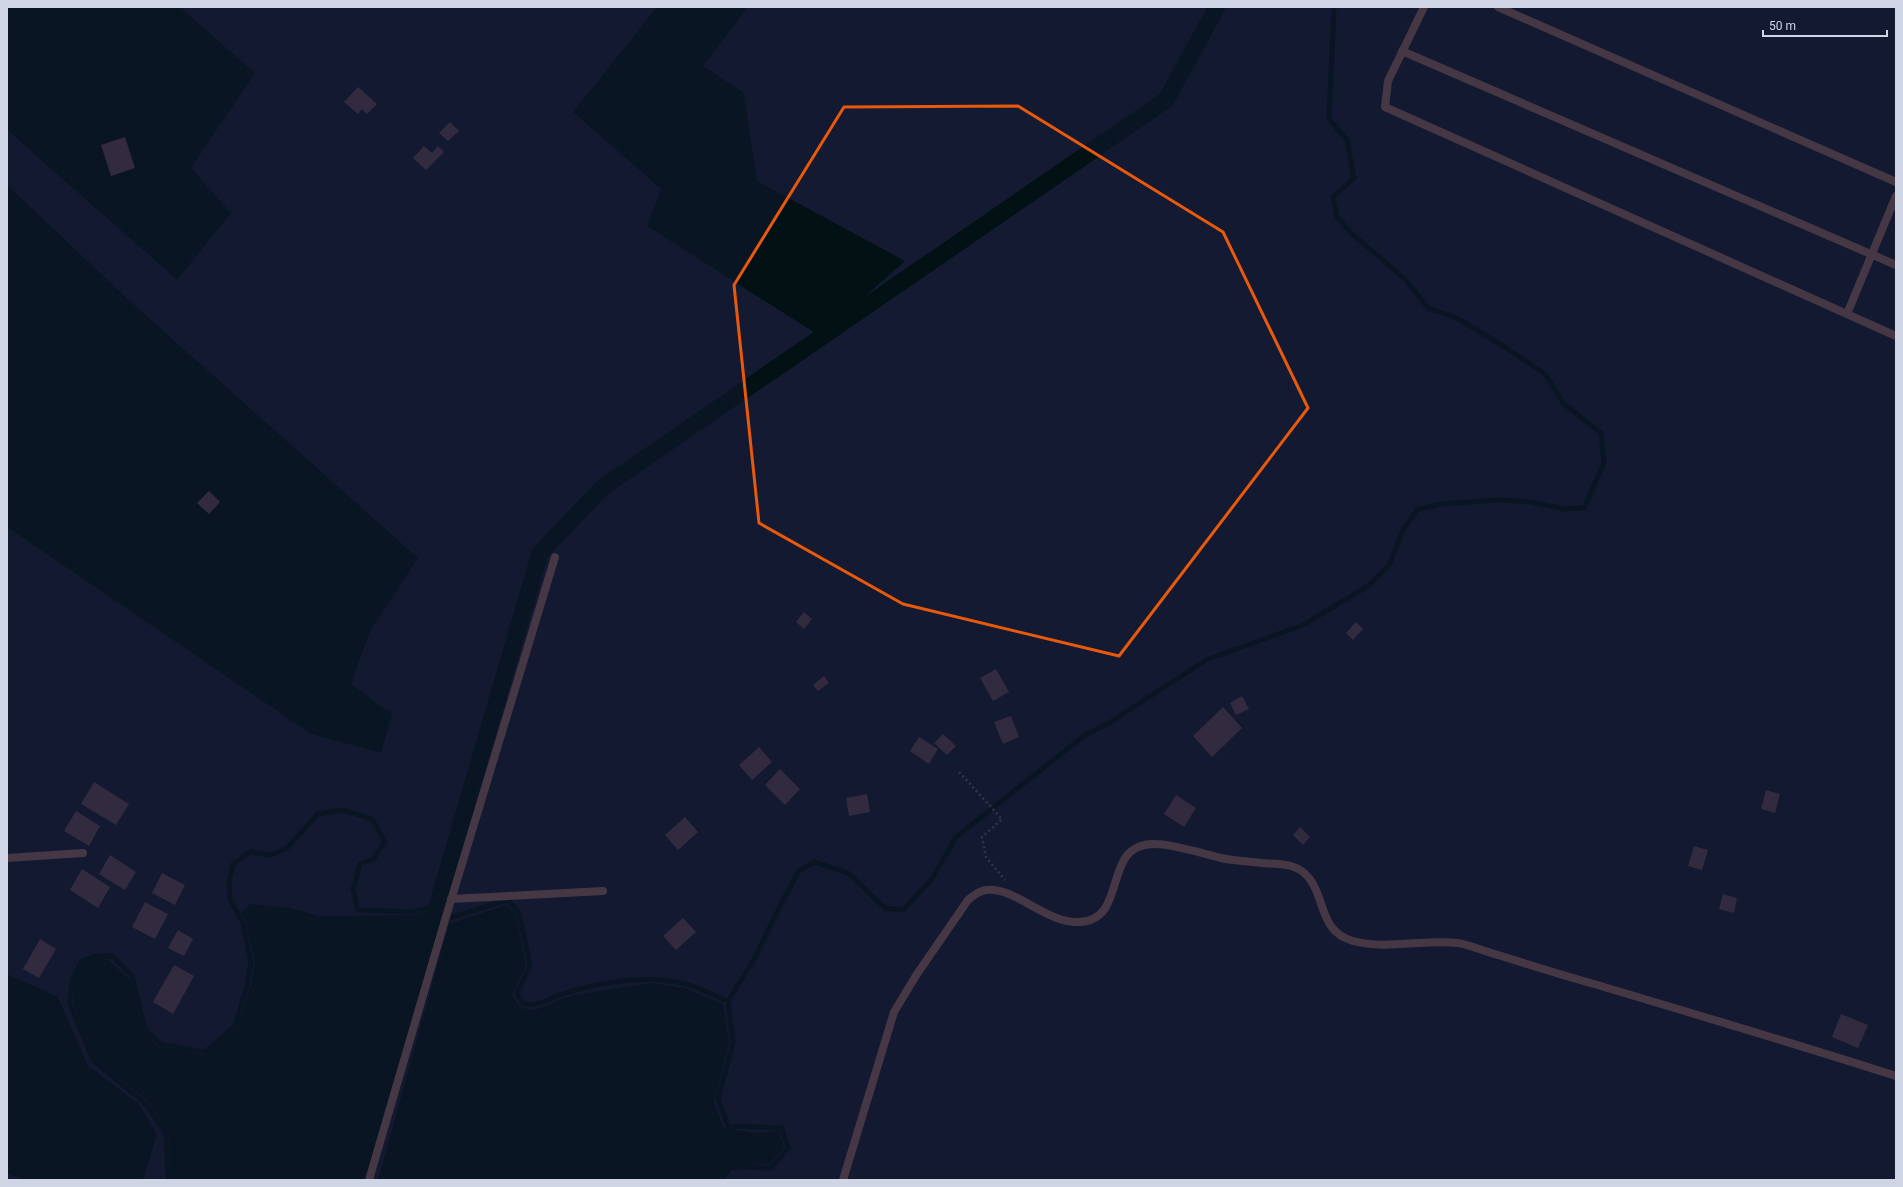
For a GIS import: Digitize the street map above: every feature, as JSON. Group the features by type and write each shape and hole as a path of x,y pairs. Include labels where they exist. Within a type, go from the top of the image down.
{"street":[{"path":"1424,7 1388,81 1385,108 1896,336"},
{"path":"1498,7 1896,182"},
{"path":"1402,51 1896,265"},
{"path":"1847,314 1896,196"},
{"path":"369,1180 451,899 555,556"},
{"path":"843,1180 894,1012 917,974 968,900 977,893 986,890 1000,891 1064,921 1077,922 1092,920 1105,911 1123,859 1132,849 1143,844 1158,844 1225,859 1291,866 1303,872 1313,883 1326,917 1337,934 1353,940 1372,944 1459,944 1810,1048 1896,1076"},
{"path":"7,858 83,853"},
{"path":"451,899 604,891"}],"path":[{"path":"959,772 1002,819 982,837 986,857 1004,878 1018,899"}],"highlighted area":[{"path":"1018,106 1223,232 1308,408 1119,656 903,604 759,523 734,285 844,107"}],"shaded area":[{"path":"7,7 180,7 255,73 191,168 231,213 177,280 7,130"},
{"path":"657,7 748,7 703,66 744,93 757,181 905,261 820,336 647,226 661,189 573,112"},
{"path":"7,185 131,302 418,558 370,631 351,684 392,714 381,753 311,734 7,527"},
{"path":"250,904 290,908 319,916 413,915 431,911 354,1180 171,1180 169,1136 164,1126 146,1099 95,1060 74,1005 74,980 83,963 96,956 109,960 130,980 143,1030 157,1046 203,1055 237,1029 251,985 255,962 245,919 241,913"},
{"path":"506,905 516,914 526,965 512,995 521,1008 535,1010 569,996 652,983 685,988 723,1004 729,1043 714,1101 723,1127 753,1133 779,1131 784,1147 770,1164 732,1165 716,1180 378,1180 449,924"},
{"path":"7,974 58,997 88,1066 138,1103 157,1134 143,1180 25,1180 7,1174"}],"building":[{"path":"358,87 377,104 367,114 362,109 358,114 344,102"},
{"path":"450,122 459,131 448,141 439,133"},
{"path":"125,137 135,168 111,176 101,145"},
{"path":"424,146 432,153 438,146 444,152 426,170 413,158"},
{"path":"209,491 220,502 209,514 197,503"},
{"path":"804,612 812,619 804,629 796,622"},
{"path":"1356,622 1363,629 1353,640 1346,633"},
{"path":"996,669 1009,692 993,701 980,678"},
{"path":"824,676 829,683 818,691 813,685"},
{"path":"1242,696 1249,709 1236,715 1230,703"},
{"path":"1223,707 1242,728 1212,757 1193,736"},
{"path":"1011,716 1019,737 1003,744 994,722"},
{"path":"943,734 956,746 947,755 934,743"},
{"path":"919,737 938,749 929,764 910,751"},
{"path":"759,747 772,762 752,780 739,765"},
{"path":"780,769 800,789 785,805 765,785"},
{"path":"94,782 129,804 116,825 81,804"},
{"path":"1766,790 1780,794 1775,813 1761,809"},
{"path":"867,794 870,812 849,816 846,798"},
{"path":"1176,795 1196,808 1184,827 1164,814"},
{"path":"76,811 100,826 89,846 64,831"},
{"path":"685,817 698,832 678,850 665,835"},
{"path":"1300,827 1310,837 1303,845 1293,835"},
{"path":"1694,846 1708,850 1702,870 1688,866"},
{"path":"110,855 136,872 125,890 99,874"},
{"path":"82,869 110,887 98,908 70,890"},
{"path":"162,873 185,885 175,905 152,893"},
{"path":"1723,894 1737,898 1734,913 1719,909"},
{"path":"145,902 168,914 155,939 132,927"},
{"path":"683,918 696,932 676,950 663,936"},
{"path":"178,930 193,939 184,956 168,948"},
{"path":"40,939 56,949 39,978 23,969"},
{"path":"174,965 194,976 173,1014 153,1002"},
{"path":"1841,1014 1868,1025 1858,1048 1832,1037"}],"waterway":[{"path":"357,1180 540,553 602,488 1166,100 1217,7"},
{"path":"720,1180 731,1167 771,1168 788,1148 782,1128 728,1126 718,1099 733,1042 728,1001 752,963 799,871 814,862 848,873 885,908 903,910 932,879 956,837 1085,735 1109,723 1206,660 1303,625 1368,586 1389,565 1403,530 1417,510 1440,504 1499,500 1531,502 1564,509 1584,508 1604,463 1601,433 1564,404 1545,374 1508,349 1457,318 1428,308 1405,279 1352,234 1337,217 1333,197 1354,178 1347,140 1329,119 1334,7"},
{"path":"168,1180 166,1134 146,1104 94,1061 70,1003 72,980 82,961 96,956 112,956 132,976 145,1029 160,1044 205,1052 235,1026 247,986 251,963 243,923 230,899 229,882 233,864 250,852 270,855 286,849 318,814 342,810 372,819 385,842 373,859 360,864 353,889 358,910 410,912 437,907 449,918 508,900 519,913 530,965 517,993 523,1004 529,1005 541,1003 583,988 627,980 671,981 696,987 728,1001"}]}
